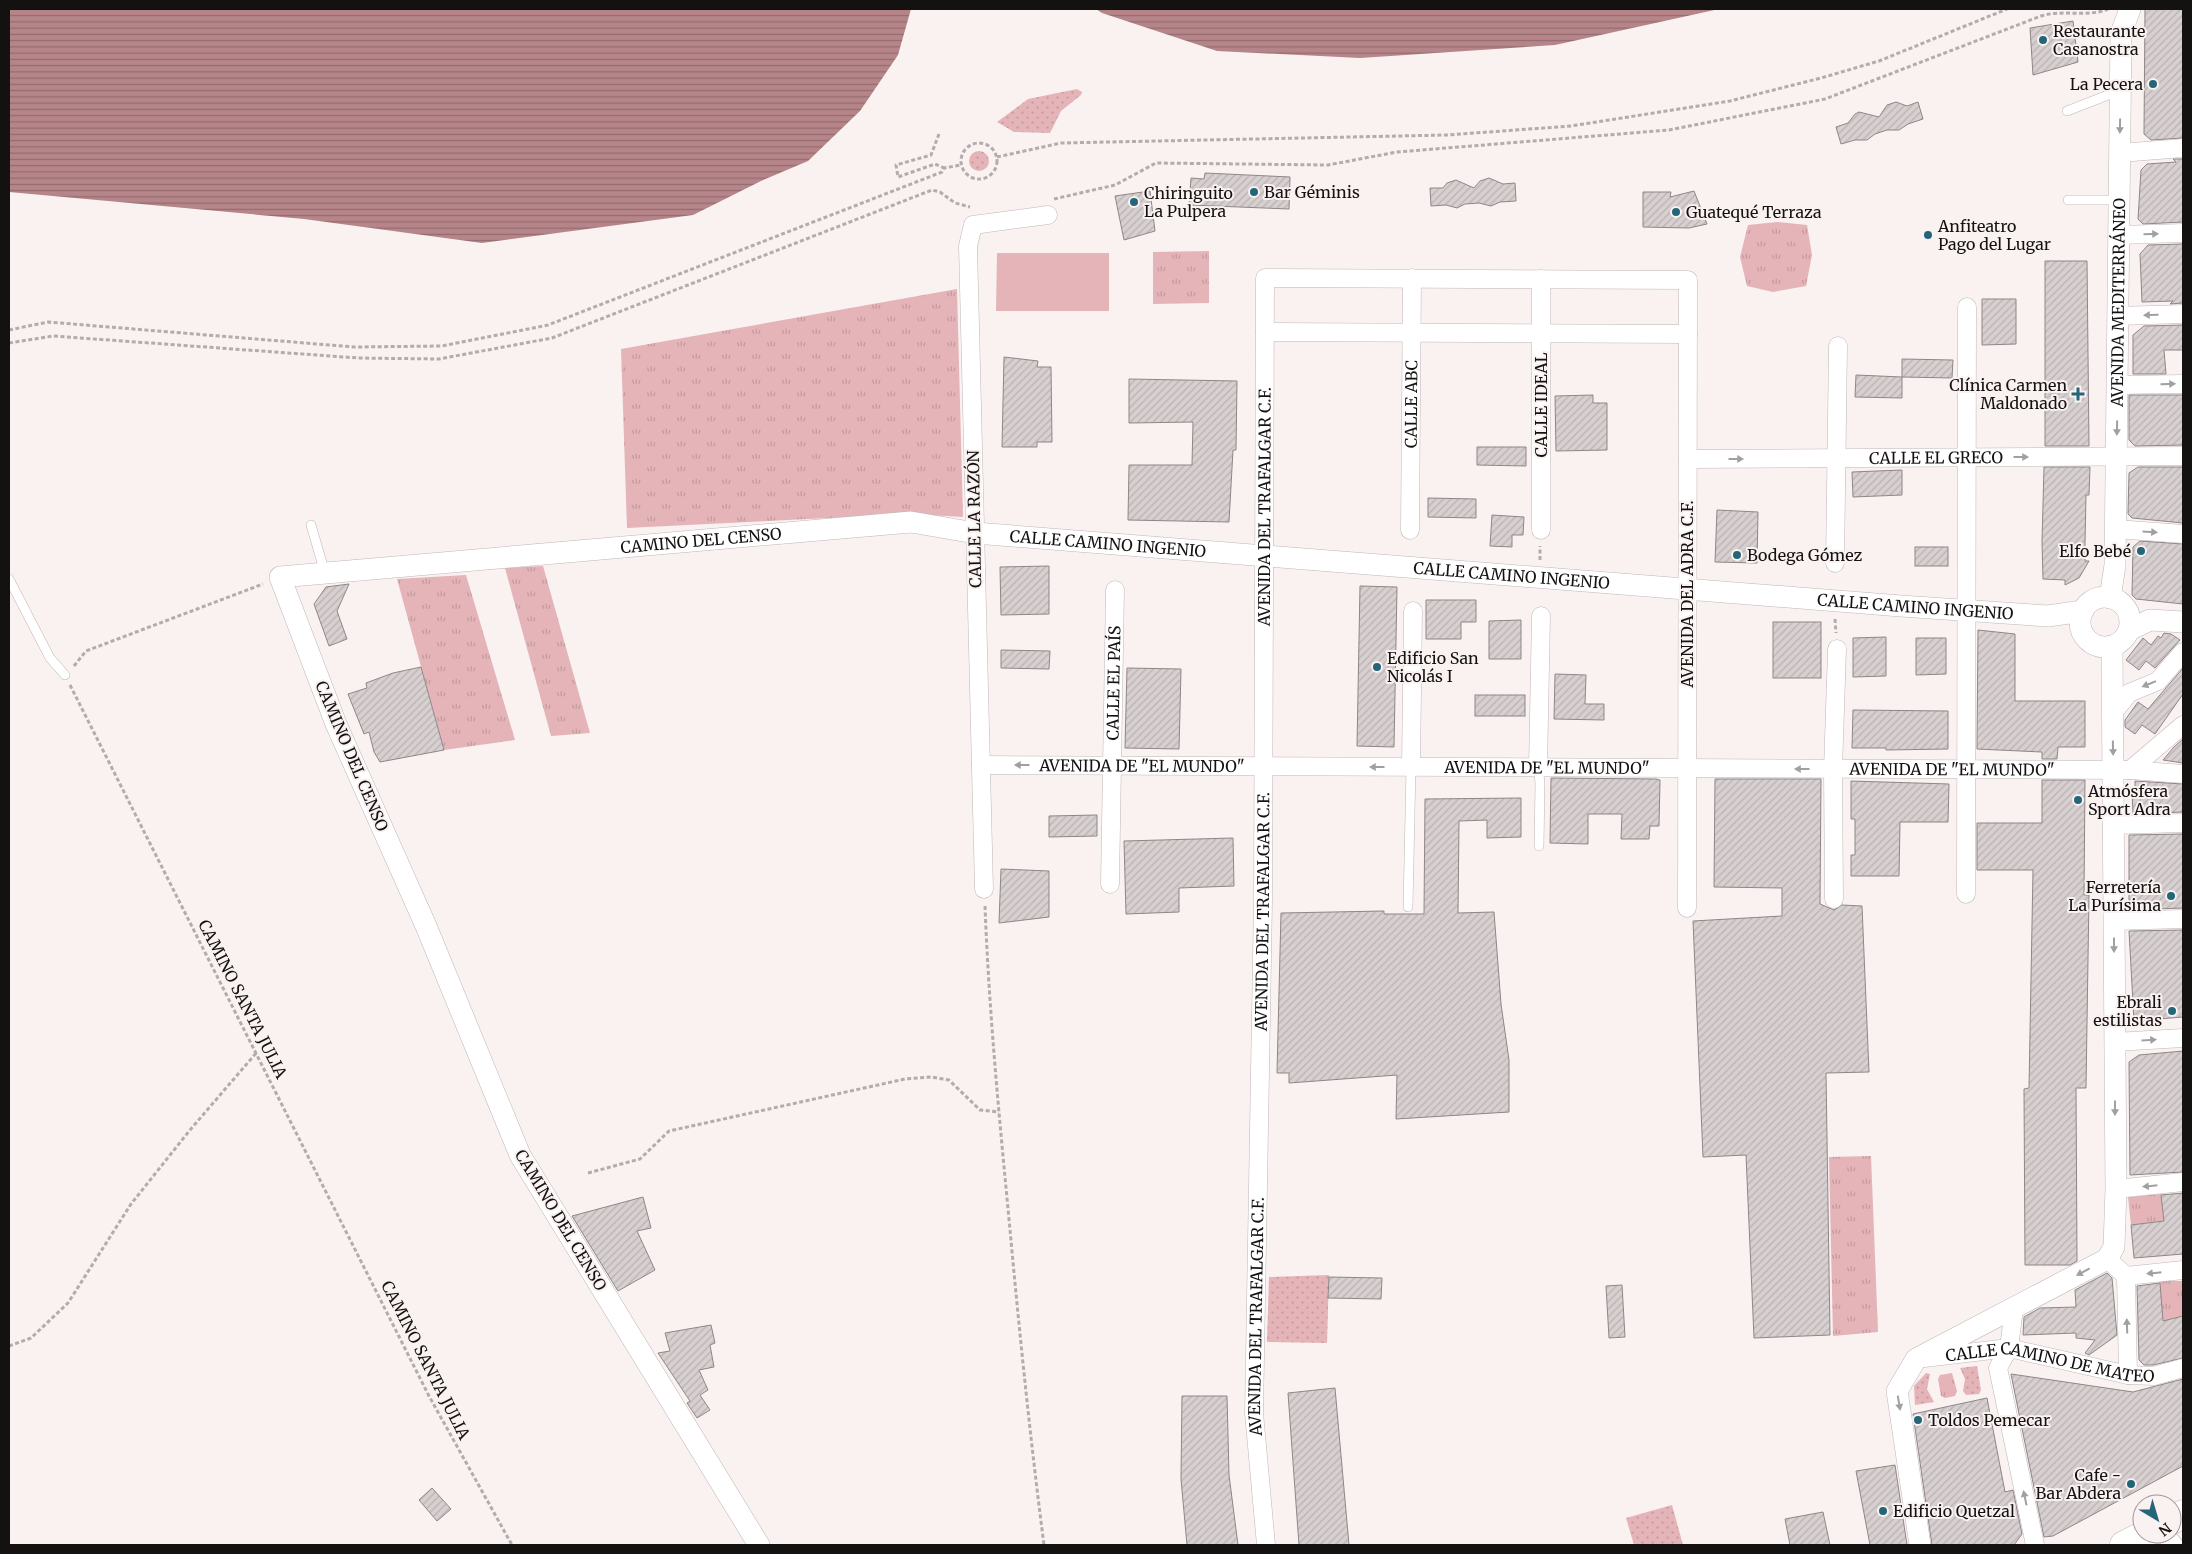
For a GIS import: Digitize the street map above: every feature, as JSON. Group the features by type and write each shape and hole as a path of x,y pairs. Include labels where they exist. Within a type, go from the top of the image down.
{"street":[{"name":"AVENIDA MEDITERRÁNEO","path":"2110,598 2116,566 2121,33 2130,9"},
{"path":"2120,153 2183,148"},
{"name":"CALLE LA RAZÓN","path":"984,889 968,246 973,225 1048,215"},
{"path":"2119,235 2183,233"},
{"name":"AVENIDA DEL TRAFALGAR C.F.","path":"1266,1545 1254,1414 1262,901 1266,278 1412,278"},
{"path":"1412,278 1541,280"},
{"name":"CALLE ABC","path":"1410,530 1412,278"},
{"name":"AVENIDA DEL ADRA C.F.","path":"1541,280 1688,280 1687,908"},
{"name":"CALLE IDEAL","path":"1541,280 1541,530"},
{"path":"1966,894 1967,307"},
{"path":"2118,316 2183,314"},
{"path":"1265,332 1688,334"},
{"path":"1835,563 1838,346"},
{"path":"2118,385 2183,384"},
{"name":"CALLE EL GRECO","path":"1688,459 2183,456"},
{"name":"CAMINO DEL CENSO","path":"758,1545 520,1156 426,926 336,724 280,577 912,522 975,533"},
{"path":"2116,529 2183,534"},
{"name":"CALLE CAMINO INGENIO","path":"975,533 2081,619"},
{"name":"CALLE EL PAÍS","path":"1110,884 1115,590"},
{"path":"2110,598 2124,606 2128,622 2125,637 2112,646 2095,646 2083,635 2081,619 2094,600 2110,598"},
{"path":"1411,767 1413,611"},
{"path":"1538,767 1541,616"},
{"path":"2128,622 2150,620 2183,622"},
{"path":"1920,1545 1897,1391 1916,1359 2107,1259 2114,1247 2116,1189 2113,825 2122,771 2112,714 2112,646"},
{"path":"1834,898 1833,770 1837,649"},
{"path":"2112,714 2129,693 2158,681 2183,652"},
{"path":"2122,771 2183,725"},
{"name":"AVENIDA DE \"EL MUNDO\"","path":"981,765 2122,771 2183,774"},
{"path":"2113,825 2183,823"},
{"path":"2114,921 2183,919"},
{"path":"2115,1042 2183,1038"},
{"path":"2116,1189 2183,1182"},
{"path":"2107,1259 2126,1276 2128,1375"},
{"path":"2126,1276 2183,1270"},
{"path":"2014,1308 2009,1348 1998,1368 2035,1545"},
{"name":"CALLE CAMINO DE MATEO","path":"1916,1359 2009,1348 2128,1375 2154,1376 2183,1368"}],"lane":[{"path":"2067,110 2121,90"},
{"path":"2068,200 2120,200"},
{"path":"312,525 325,574"},
{"path":"9,579 50,658 65,675"},
{"path":"1408,907 1411,767"},
{"path":"1538,767 1540,783 1539,846"}],"path":[{"path":"996,157 1061,143 1447,135 1571,126 1730,101 1821,78 1879,61 2007,9"},
{"path":"2055,9 2052,12 2098,13 2108,9"},
{"path":"939,134 931,155 896,165 898,177 935,164 944,168 961,165"},
{"path":"974,143 986,144 991,147 996,157 995,169 986,178 973,178 963,171 961,165 960,159 964,149 974,143"},
{"path":"9,330 48,322 354,347 442,346 548,325 942,172 944,168"},
{"path":"65,675 86,651 280,577"},
{"path":"1834,599 1837,649"},
{"name":"CAMINO SANTA JULIA","path":"65,675 429,1396 512,1545"},
{"path":"984,889 990,1015 1028,1424 1044,1545"},
{"path":"9,1346 31,1338 68,1303 131,1204 190,1130 257,1052"},
{"path":"588,1173 640,1159 669,1131 905,1079 931,1077 949,1080 980,1110 999,1112"}],"green space":[{"path":"1077,89 1082,92 1081,95 1061,111 1050,133 1014,132 997,122 1028,99"},
{"path":"975,151 983,151 989,157 989,165 983,171 975,171 969,165 969,157"},
{"path":"1777,222 1807,225 1812,255 1806,286 1773,292 1747,286 1740,257 1748,225"},
{"path":"1209,251 1209,303 1153,304 1153,252"},
{"path":"997,253 1109,253 1109,311 996,311"},
{"path":"957,289 963,517 912,514 627,528 621,349"},
{"path":"543,566 590,733 551,736 505,568"},
{"path":"466,575 515,740 444,750 397,579"},
{"path":"1871,1156 1878,1332 1833,1336 1829,1157"},
{"path":"2161,1194 2164,1221 2131,1225 2128,1197"},
{"path":"1329,1275 1327,1343 1267,1342 1269,1277"},
{"path":"2159,1281 2183,1281 2183,1316 2163,1321"},
{"path":"1977,1366 1981,1390 1979,1394 1966,1395 1963,1391 1965,1379 1960,1368"},
{"path":"1926,1373 1930,1374 1927,1389 1934,1402 1915,1405 1914,1386"},
{"path":"1952,1373 1957,1391 1955,1396 1945,1398 1941,1396 1938,1379 1940,1375"},
{"path":"1672,1505 1683,1545 1634,1545 1626,1518"}],"shaded area":[{"path":"9,9 911,9 898,55 860,111 808,161 761,181 693,215 482,243 304,219 9,192"},
{"path":"1096,9 1719,9 1555,45 1360,58 1217,51 1102,13"}],"building":[{"path":"2145,9 2183,9 2183,138 2151,140 2144,134"},
{"path":"2073,21 2078,62 2033,75 2030,28"},
{"path":"1896,102 1907,106 1918,102 1923,119 1908,124 1899,130 1887,130 1875,134 1867,140 1855,140 1841,144 1836,127 1848,123 1859,112 1879,117 1887,105"},
{"path":"2173,159 2183,159 2183,222 2143,224 2138,219 2141,170 2147,164 2176,162"},
{"path":"1205,173 1290,177 1289,209 1189,205 1191,178 1204,179"},
{"path":"1489,178 1503,184 1515,183 1516,201 1500,202 1491,206 1479,203 1465,204 1457,208 1446,205 1431,206 1430,188 1443,188 1447,183 1456,180 1474,188 1480,181"},
{"path":"1150,191 1155,231 1124,240 1115,196"},
{"path":"1694,191 1707,224 1689,228 1643,227 1643,192 1671,192 1670,197"},
{"path":"2183,244 2183,303 2170,304 2173,301 2142,302 2140,254 2148,245"},
{"path":"2045,261 2087,261 2089,446 2045,446"},
{"path":"1982,299 2016,299 2016,344 1982,345"},
{"path":"2183,325 2183,350 2164,350 2166,374 2133,374 2133,335 2144,326"},
{"path":"1004,357 1038,361 1037,367 1051,367 1052,442 1037,442 1037,447 1002,447"},
{"path":"1902,359 1953,360 1952,378 1902,377"},
{"path":"1856,375 1902,377 1902,398 1855,397"},
{"path":"1129,379 1237,381 1236,450 1233,450 1229,522 1128,520 1129,465 1192,465 1193,422 1129,423"},
{"path":"1593,395 1593,403 1607,403 1607,450 1556,451 1555,396"},
{"path":"2129,395 2183,395 2183,445 2135,446 2129,440"},
{"path":"1477,447 1526,447 1526,466 1477,465"},
{"path":"2044,467 2090,467 2089,495 2086,495 2085,543 2085,561 2089,561 2079,578 2065,585 2065,580 2043,579"},
{"path":"2138,467 2183,467 2183,523 2132,518 2128,514 2129,473"},
{"path":"1902,470 1902,495 1853,497 1852,472"},
{"path":"1428,498 1476,499 1476,518 1428,517"},
{"path":"1717,510 1758,512 1757,563 1715,562"},
{"path":"1492,515 1524,517 1523,535 1512,535 1512,547 1490,546"},
{"path":"2140,541 2183,544 2183,604 2136,599 2132,595 2133,547"},
{"path":"1915,547 1948,547 1948,566 1915,566"},
{"path":"1049,566 1049,614 1001,615 1000,567"},
{"path":"349,584 337,611 347,639 329,646 314,604 326,587"},
{"name":"Edificio San Nicolás I","path":"1360,586 1397,587 1394,747 1357,746"},
{"path":"1426,600 1476,600 1476,622 1461,622 1461,639 1426,639"},
{"path":"1521,620 1521,659 1489,659 1489,621"},
{"path":"1773,622 1821,622 1821,678 1773,678"},
{"path":"1978,630 2015,634 2015,701 2085,701 2085,747 2058,747 2057,759 2042,759 2042,752 1977,749"},
{"path":"2164,633 2171,634 2180,640 2155,668 2146,661 2139,670 2126,660 2143,638 2151,645 2158,636 2161,638"},
{"path":"1886,637 1886,676 1853,677 1853,638"},
{"path":"1916,638 1946,638 1946,674 1916,675"},
{"path":"1001,650 1050,651 1049,669 1001,668"},
{"path":"421,667 444,750 380,762 374,752 369,732 364,734 348,694 367,688 366,683 393,673"},
{"path":"1127,668 1181,669 1179,749 1125,748"},
{"path":"2183,668 2183,694 2155,734 2142,725 2135,734 2125,727 2125,720 2138,702 2148,709"},
{"path":"1555,674 1586,675 1585,704 1604,704 1604,720 1554,719"},
{"path":"1475,695 1525,695 1525,716 1475,716"},
{"path":"1853,710 1948,711 1948,749 1886,750 1886,748 1852,748"},
{"path":"2183,739 2183,763 2163,760 2174,747"},
{"path":"1551,778 1660,780 1659,826 1650,826 1649,839 1621,839 1622,814 1588,814 1588,844 1550,843"},
{"path":"1715,779 1821,779 1820,904 1834,910 1842,905 1862,906 1869,1072 1826,1073 1830,1335 1754,1338 1746,1155 1703,1157 1693,921 1782,916 1782,888 1714,887"},
{"path":"2042,780 2085,780 2084,895 2089,895 2086,1088 2076,1088 2077,1261 2070,1265 2025,1265 2024,1089 2029,1088 2033,870 1977,870 1977,823 2042,823"},
{"path":"1851,781 1949,784 1948,822 1900,822 1899,876 1851,876 1851,855 1855,855 1855,819 1851,819"},
{"path":"2135,781 2183,784 2183,812 2133,814 2132,792 2135,792"},
{"path":"1521,798 1521,837 1487,838 1487,820 1459,821 1458,913 1494,912 1501,1004 1509,1060 1509,1112 1396,1119 1397,1075 1289,1083 1289,1073 1277,1073 1281,913 1384,911 1384,914 1424,914 1425,799"},
{"path":"1097,815 1097,836 1049,837 1049,816"},
{"path":"2183,834 2183,908 2129,910 2129,835"},
{"path":"1233,838 1234,886 1179,888 1179,912 1126,914 1124,841"},
{"path":"1001,869 1049,871 1049,917 999,923"},
{"path":"2183,930 2183,1017 2134,1021 2129,931"},
{"path":"2183,1051 2183,1172 2130,1175 2129,1062 2139,1055"},
{"path":"2183,1193 2183,1254 2134,1258 2131,1225 2164,1221 2161,1195"},
{"path":"643,1197 651,1228 637,1231 655,1270 618,1291 572,1216"},
{"path":"2107,1273 2112,1278 2117,1335 2089,1355 2085,1353 2095,1340 2076,1338 2076,1333 2023,1335 2024,1317 2040,1308 2076,1307 2075,1290"},
{"path":"1329,1277 1382,1278 1381,1299 1328,1298"},
{"path":"2160,1283 2163,1321 2183,1316 2183,1358 2153,1365 2144,1365 2139,1360 2137,1286"},
{"path":"1622,1285 1625,1337 1609,1338 1606,1286"},
{"path":"711,1325 715,1343 710,1345 714,1367 699,1370 708,1390 700,1395 710,1410 697,1418 687,1403 690,1401 658,1353 670,1351 665,1333"},
{"path":"2011,1374 2133,1392 2183,1379 2183,1466 2053,1536 2044,1537"},
{"path":"1335,1388 1349,1545 1299,1545 1288,1393"},
{"path":"1182,1396 1227,1396 1229,1475 1238,1545 1187,1545 1181,1479"},
{"path":"1987,1398 2005,1492 2013,1490 2022,1534 2014,1545 1932,1545 1913,1414"},
{"name":"Edificio Quetzal","path":"1895,1465 1907,1545 1870,1545 1856,1471"},
{"path":"432,1488 451,1509 437,1521 419,1500"},
{"path":"1823,1512 1830,1545 1790,1545 1785,1519"}],"place":[{"name":"Restaurante Casanostra","path":"2043,40"},
{"name":"La Pecera","path":"2153,84"},
{"name":"Bar Géminis","path":"1254,192"},
{"name":"Chiringuito La Pulpera","path":"1134,202"},
{"name":"Guatequé Terraza","path":"1676,212"},
{"name":"Anfiteatro Pago del Lugar","path":"1928,235"},
{"name":"Clínica Carmen Maldonado","path":"2078,394"},
{"name":"Elfo Bebé","path":"2141,551"},
{"name":"Bodega Gómez","path":"1737,555"},
{"name":"Edificio San Nicolás I","path":"1377,667"},
{"name":"Atmósfera Sport Adra","path":"2078,800"},
{"name":"Ferretería La Purísima","path":"2171,896"},
{"name":"Ebrali estilistas","path":"2172,1011"},
{"name":"Toldos Pemecar","path":"1918,1420"},
{"name":"Cafe - Bar Abdera","path":"2131,1484"},
{"name":"Edificio Quetzal","path":"1883,1511"}]}
